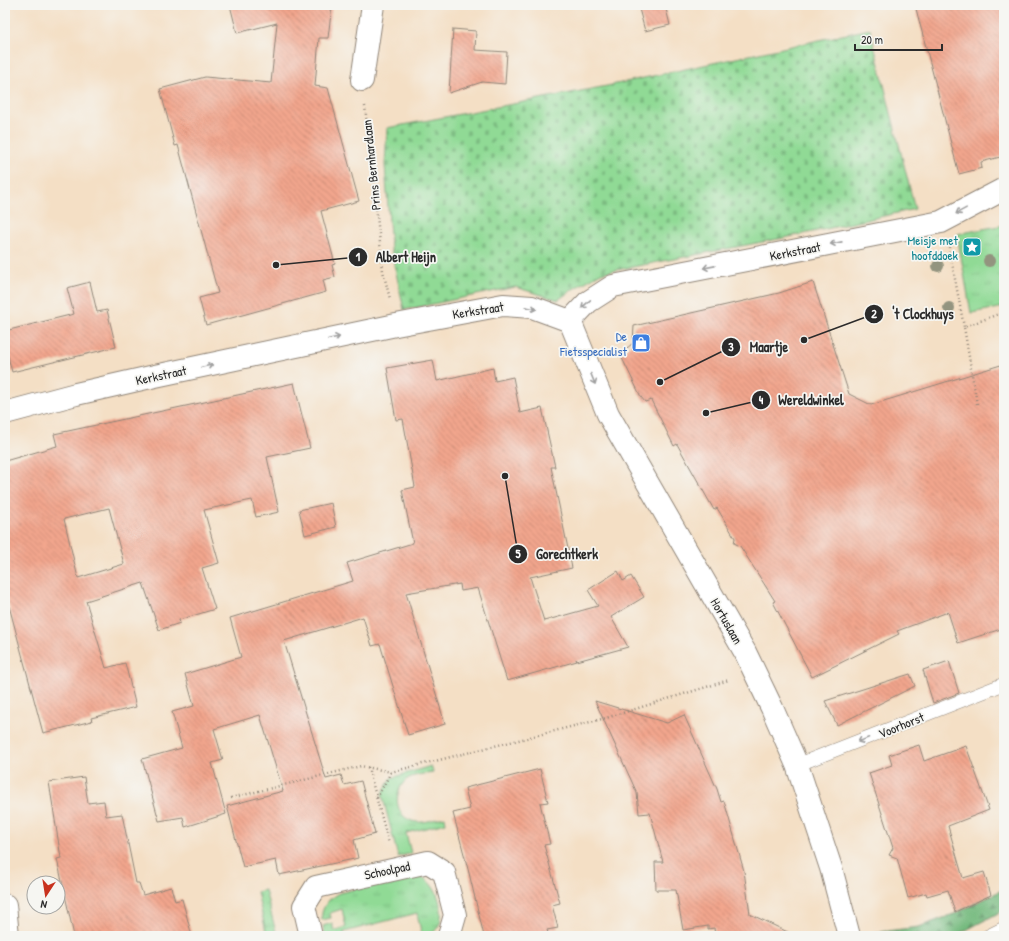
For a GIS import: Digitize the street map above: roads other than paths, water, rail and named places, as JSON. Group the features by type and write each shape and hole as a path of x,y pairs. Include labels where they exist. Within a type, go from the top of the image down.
{"street":[{"path":"362,80 374,5"},
{"name":"Kerkstraat","path":"5,413 76,394 155,376 396,325 503,305 532,307 570,321 588,302 613,286 941,222 1004,189"},
{"name":"Hortuslaan","path":"570,321 608,414 754,672 797,766 831,868 849,936"},
{"name":"Schoolpad","path":"311,936 304,906 316,887 428,862 444,872 456,915 449,936"},
{"path":"5,905 8,936"}],"lane":[{"name":"Voorhorst","path":"797,766 1004,684"},
{"path":"988,936 1004,928"}],"place":[{"name":"Meisje met hoofddoek","path":"972,247"},
{"name":"Albert Heijn","path":"276,265"},
{"name":"'t Clockhuys","path":"804,340"},
{"name":"De Fietsspecialist","path":"641,343"},
{"name":"Maartje","path":"660,382"},
{"name":"Wereldwinkel","path":"706,413"},
{"name":"Gorechtkerk","path":"505,476"}]}
